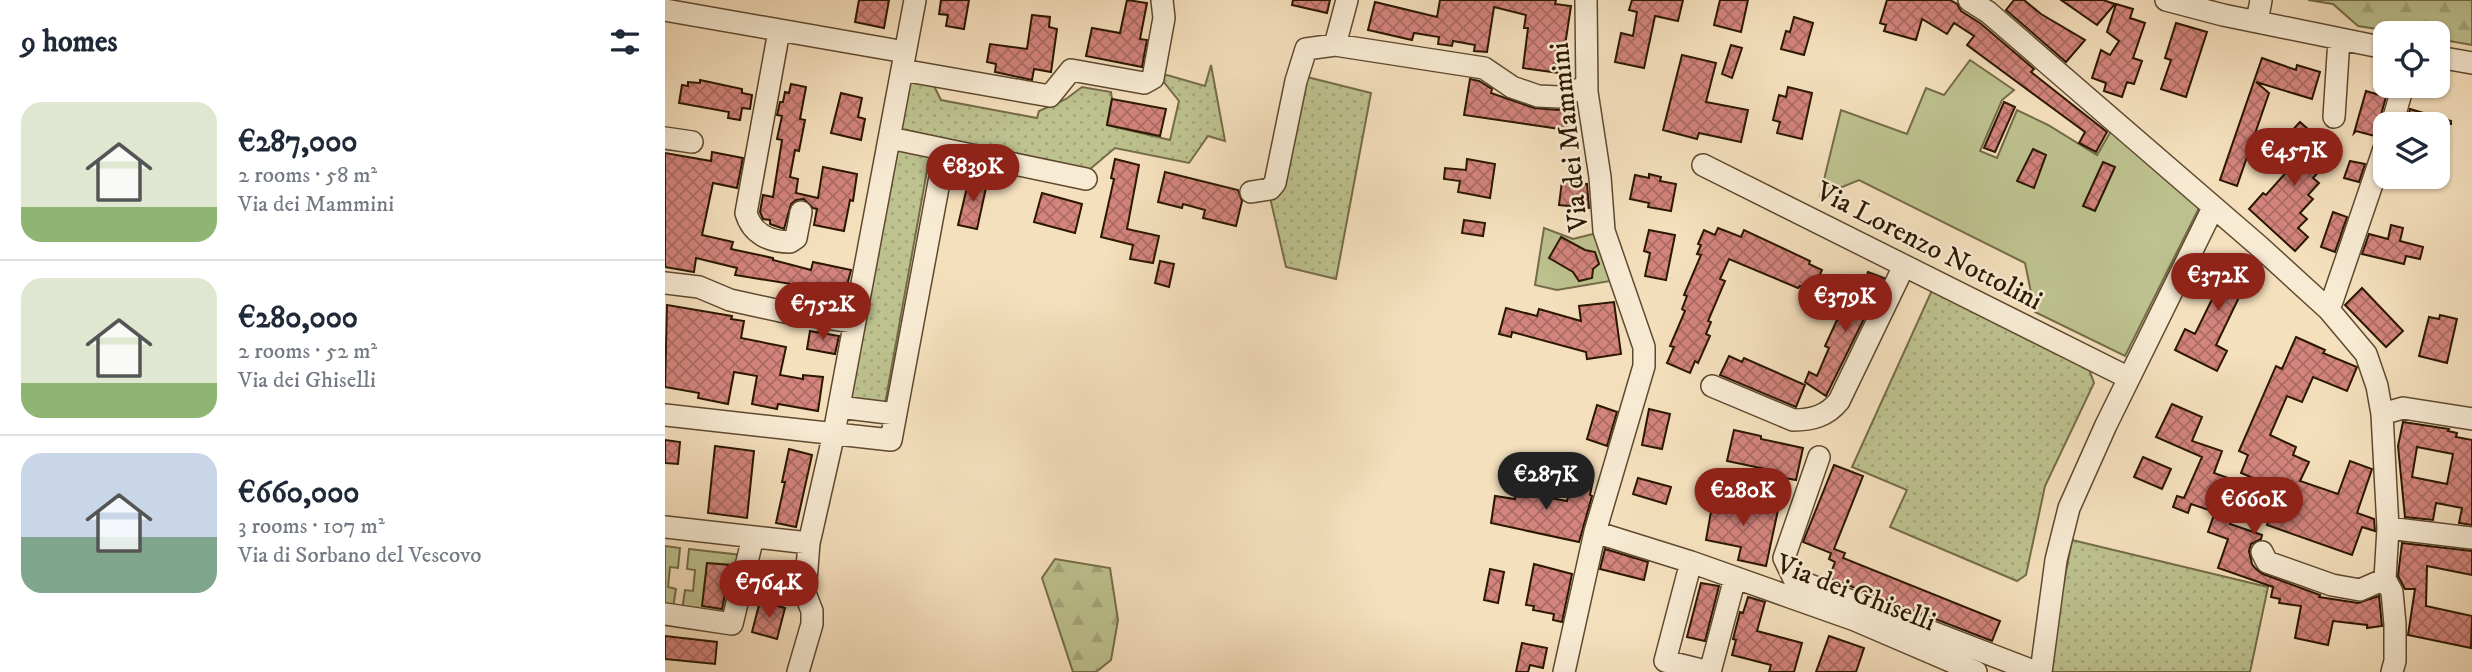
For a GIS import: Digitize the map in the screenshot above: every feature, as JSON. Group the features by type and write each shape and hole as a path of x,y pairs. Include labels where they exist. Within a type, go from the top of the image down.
{"street":[{"path":"798,672 812,624 812,611 805,593 809,543 834,433 915,0"},
{"path":"665,10 779,30 1050,96 1071,70 1145,83 1153,78 1164,18 1162,0"},
{"path":"1335,45 1347,0"},
{"name":"Via dei Mammini","path":"1563,672 1595,532 1644,366 1644,347 1604,231 1600,177 1587,86 1585,0"},
{"path":"1969,0 1992,6 2329,310 2366,354 2377,387 2382,414 2388,528 2385,579 2392,592 2398,668"},
{"path":"2166,0 2373,46"},
{"path":"2257,22 2261,0"},
{"path":"779,30 746,213 749,224 757,232 768,239 790,242 796,237 801,212"},
{"path":"2334,117 2339,39"},
{"path":"1251,192 1270,190 1275,183 1296,82 1306,49 1335,45 1484,68 1512,88 1538,96 1559,97 1587,86"},
{"path":"2450,59 2472,63"},
{"path":"665,138 692,142"},
{"path":"890,138 1086,180"},
{"path":"665,415 891,440 945,150"},
{"name":"Via Lorenzo Nottolini","path":"1703,165 2129,378"},
{"path":"2329,310 2373,181"},
{"path":"1819,457 1784,558 1794,579 2038,672 2056,560 2069,508 2129,378 2213,208"},
{"path":"1712,386 1793,420 1807,420 1831,411 1839,401 1904,266"},
{"path":"665,283 699,287 730,300 785,312 854,322"},
{"path":"839,407 896,414"},
{"path":"2382,414 2403,408 2472,419"},
{"path":"665,527 809,543"},
{"path":"2388,528 2472,538"},
{"name":"Via dei Ghiselli","path":"1595,532 1691,562 1855,620 1976,672"},
{"path":"665,614 732,624 753,537"},
{"path":"2262,552 2267,562 2332,585 2360,590 2385,579"},
{"path":"1691,562 1665,661 1710,672 1735,578"}],"green space":[{"path":"2308,0 2472,0 2472,45 2450,41 2450,21 2373,21 2373,28 2358,26 2333,4"},
{"path":"1970,60 2014,90 2002,100 1980,151 1997,158 2017,110 2048,125 2097,155 2111,131 2199,208 2125,356 2035,312 2025,263 1859,180 1820,196 1841,110 1907,134 1926,88 1944,95"},
{"path":"1211,65 1225,141 1208,136 1189,163 1115,148 1089,170 897,128 906,81 934,86 941,100 1037,118 1039,111 1066,99 1082,87 1111,92 1107,125 1170,140 1179,101 1162,76 1167,75 1205,86"},
{"path":"1303,76 1371,93 1336,279 1286,267 1269,193"},
{"path":"895,147 930,154 885,404 847,401"},
{"path":"1544,228 1573,239 1601,232 1616,280 1557,290 1535,285"},
{"path":"1933,288 2087,364 2094,383 2045,486 2026,575 2017,581 1890,527 1907,490 1852,467"},
{"path":"2072,540 2268,587 2250,672 2047,672"},
{"path":"665,546 680,548 678,568 670,567 668,587 676,589 673,608 665,607"},
{"path":"689,549 741,555 734,616 682,610 685,590 693,591 695,570 687,569"},
{"path":"1055,559 1110,568 1118,620 1111,660 1096,672 1073,672 1042,578"}],"building":[{"path":"859,0 889,0 884,28 855,22"},
{"path":"941,0 969,0 964,29 946,26 948,15 939,14"},
{"path":"1127,0 1147,3 1140,39 1147,40 1142,67 1086,56 1092,28 1120,33"},
{"path":"1293,0 1330,0 1327,13 1292,5"},
{"path":"1440,0 1556,0 1555,4 1571,6 1564,52 1570,53 1567,74 1523,68 1528,28 1524,28 1526,15 1494,7 1487,52 1474,51 1475,45 1453,41 1452,46 1438,44 1439,37 1414,33 1412,40 1368,30 1375,2 1437,17"},
{"path":"1632,0 1683,0 1678,21 1655,16 1644,68 1615,62 1621,33 1633,36 1637,12 1629,10"},
{"path":"1720,0 1748,0 1741,32 1714,25"},
{"path":"1887,0 1950,0 1957,4 1961,11 1980,23 2034,69 2031,72 2107,132 2096,152 2079,143 2085,132 1967,45 1974,36 1954,23 1947,34 1922,19 1916,40 1884,31 1886,25 1880,23"},
{"path":"2014,0 2024,0 2041,14 2085,40 2066,62 2006,10"},
{"path":"2061,0 2103,0 2115,4 2097,25"},
{"path":"2116,4 2133,9 2130,18 2145,23 2133,58 2142,61 2134,84 2127,82 2122,97 2104,91 2106,83 2092,78 2101,50 2110,55 2119,41 2107,32"},
{"path":"1032,15 1050,17 1049,27 1057,29 1051,72 1034,69 1032,80 995,72 996,64 987,62 990,44 1027,49"},
{"path":"1794,17 1813,23 1804,55 1781,49 1786,31 1790,32"},
{"path":"2176,23 2207,32 2186,97 2161,89 2171,60 2165,58"},
{"path":"1731,45 1742,48 1732,78 1722,74"},
{"path":"1682,55 1716,63 1706,102 1748,110 1741,142 1699,133 1697,139 1663,130"},
{"path":"2262,58 2296,70 2297,65 2320,72 2312,99 2256,82 2269,93 2237,186 2220,180"},
{"path":"1470,79 1492,89 1491,93 1534,108 1558,110 1570,107 1567,130 1464,115"},
{"path":"700,80 742,89 742,93 752,95 750,109 742,108 740,120 728,118 729,112 679,103 682,85 688,86 688,82 700,83"},
{"path":"791,84 806,87 800,119 805,120 790,177 798,179 796,193 818,198 823,167 857,174 853,201 850,200 844,231 814,225 817,209 804,199 791,204 784,229 770,224 770,220 763,219 760,212 763,195 773,197 782,140 777,139 782,116 777,115 780,102 783,102 785,92 789,93"},
{"path":"1788,87 1812,93 1802,139 1777,133 1780,122 1773,120 1779,95 1786,97"},
{"path":"2366,91 2373,93 2373,98 2386,98 2382,112 2373,112 2373,135 2356,131 2354,133"},
{"path":"841,93 862,98 858,117 865,119 861,140 831,133"},
{"path":"1112,99 1166,109 1160,136 1107,125"},
{"path":"2004,102 2015,107 1995,152 1984,148"},
{"path":"2300,122 2335,153 2313,178 2319,183 2308,195 2313,199 2300,213 2307,219 2298,228 2308,237 2295,251 2249,209 2263,193 2266,195 2291,167 2283,160 2299,141 2290,133"},
{"path":"2033,149 2046,155 2034,188 2017,181"},
{"path":"712,152 743,158 737,188 713,183 702,235 733,242 731,249 811,270 813,262 851,270 844,297 816,288 735,275 737,268 696,258 694,272 665,267 665,153 711,161"},
{"path":"1115,159 1139,165 1127,229 1159,236 1153,263 1130,259 1133,245 1101,237 1114,179 1111,178"},
{"path":"1467,159 1495,164 1490,198 1458,192 1460,181 1444,179 1445,168 1466,170"},
{"path":"2350,161 2365,164 2359,182 2344,178"},
{"path":"2103,162 2115,167 2095,211 2083,206"},
{"path":"1165,172 1238,190 1242,201 1236,226 1203,218 1205,210 1183,204 1182,208 1158,202"},
{"path":"1649,174 1661,177 1660,181 1676,184 1671,211 1648,207 1649,203 1630,199 1635,175 1649,178"},
{"path":"969,179 987,183 977,229 958,225"},
{"path":"1562,181 1587,184 1589,208 1559,205"},
{"path":"1042,193 1082,204 1075,233 1034,222"},
{"path":"2333,212 2347,217 2335,252 2321,247"},
{"path":"1464,220 1485,223 1483,236 1462,233"},
{"path":"2391,225 2403,228 2400,241 2423,247 2420,259 2406,256 2404,264 2362,254 2369,234 2388,239"},
{"path":"1718,228 1741,237 1744,230 1810,261 1809,264 1822,270 1813,291 1800,286 1798,288 1729,259 1720,279 1725,281 1708,321 1711,322 1706,334 1710,336 1698,363 1695,361 1690,373 1667,363 1674,347 1670,346 1685,311 1682,309 1687,296 1684,295 1701,255 1697,254 1701,245 1698,244 1704,230 1715,235"},
{"path":"1649,230 1675,235 1666,280 1645,276 1650,253 1644,251"},
{"path":"1561,237 1585,250 1595,252 1599,264 1593,269 1592,278 1579,281 1573,272 1549,258"},
{"path":"2220,254 2262,274 2253,293 2243,289 2216,345 2227,351 2217,371 2175,350 2185,329 2195,334 2222,279 2211,274"},
{"path":"1160,261 1174,264 1169,287 1155,283"},
{"path":"1868,272 1884,278 1826,396 1805,382 1809,372 1817,376 1829,348 1825,346 1837,320 1840,321 1844,313 1847,314 1861,279 1865,280"},
{"path":"2362,288 2403,331 2386,347 2345,305"},
{"path":"1614,302 1621,354 1587,359 1586,352 1512,332 1511,337 1499,334 1506,308 1537,316 1539,309 1581,321 1579,306"},
{"path":"667,305 732,316 731,319 744,321 741,338 786,347 780,375 803,379 803,375 823,377 818,411 778,404 777,409 752,404 757,376 734,372 728,404 698,398 699,393 665,387"},
{"path":"2440,315 2457,319 2447,363 2419,356 2429,317 2439,319"},
{"path":"810,331 839,336 835,354 807,349"},
{"path":"2296,337 2325,350 2323,353 2357,367 2347,391 2313,377 2302,402 2287,396 2270,435 2296,447 2293,455 2309,462 2300,481 2338,494 2350,461 2372,469 2357,513 2374,519 2375,531 2362,527 2352,555 2267,525 2279,489 2241,473 2248,455 2239,451 2276,366 2282,369"},
{"path":"1729,356 1742,362 1744,358 1805,385 1796,407 1720,375"},
{"path":"2172,404 2202,417 2192,441 2222,451 2214,473 2245,484 2230,524 2262,535 2261,539 2251,544 2249,551 2256,569 2320,595 2319,597 2358,603 2379,596 2382,626 2367,628 2367,625 2333,621 2328,645 2295,638 2301,606 2279,603 2280,599 2271,597 2273,587 2218,568 2228,539 2208,532 2215,512 2191,504 2188,513 2173,507 2177,496 2184,498 2202,457 2156,437"},
{"path":"1597,405 1617,412 1607,446 1587,439"},
{"path":"1649,409 1670,414 1662,449 1642,445"},
{"path":"2403,422 2449,429 2448,431 2457,433 2456,437 2472,440 2472,525 2459,523 2462,508 2436,503 2433,520 2405,517 2398,446","holes":["2417,447 2453,454 2447,484 2412,477"]},
{"path":"1734,430 1803,448 1796,480 1774,476 1775,471 1727,461"},
{"path":"665,440 680,442 678,464 665,463"},
{"path":"715,446 754,451 747,518 708,513"},
{"path":"789,449 812,455 796,527 776,523"},
{"path":"2143,457 2171,469 2162,489 2134,477"},
{"path":"1834,465 1863,476 1834,549 1845,553 1843,558 2000,621 1992,641 1829,578 1835,562 1829,559 1831,553 1803,542"},
{"path":"1582,477 1593,480 1592,496 1579,542 1491,523 1495,496 1515,499 1517,487 1530,489 1529,494 1567,501 1571,484 1580,486"},
{"path":"1638,478 1671,487 1666,504 1633,494"},
{"path":"1714,495 1778,510 1766,566 1738,560 1741,547 1706,540"},
{"path":"2402,543 2472,551 2472,575 2427,566 2426,606 2472,616 2471,648 2408,635 2415,589 2405,589 2398,576"},
{"path":"1605,549 1648,562 1644,580 1600,569"},
{"path":"707,563 731,565 722,609 702,606"},
{"path":"1534,564 1572,574 1562,622 1553,620 1554,614 1533,610 1534,606 1526,605"},
{"path":"1490,569 1504,572 1498,603 1484,600"},
{"path":"1701,583 1719,586 1705,641 1687,637"},
{"path":"1748,597 1765,602 1757,631 1802,643 1794,672 1769,672 1771,665 1732,655 1740,612 1743,613"},
{"path":"760,601 785,608 777,639 752,632"},
{"path":"665,636 717,642 715,664 665,659"},
{"path":"1829,636 1864,648 1856,672 1816,672"},
{"path":"1522,643 1547,648 1543,668 1530,665 1528,672 1516,672"}]}
